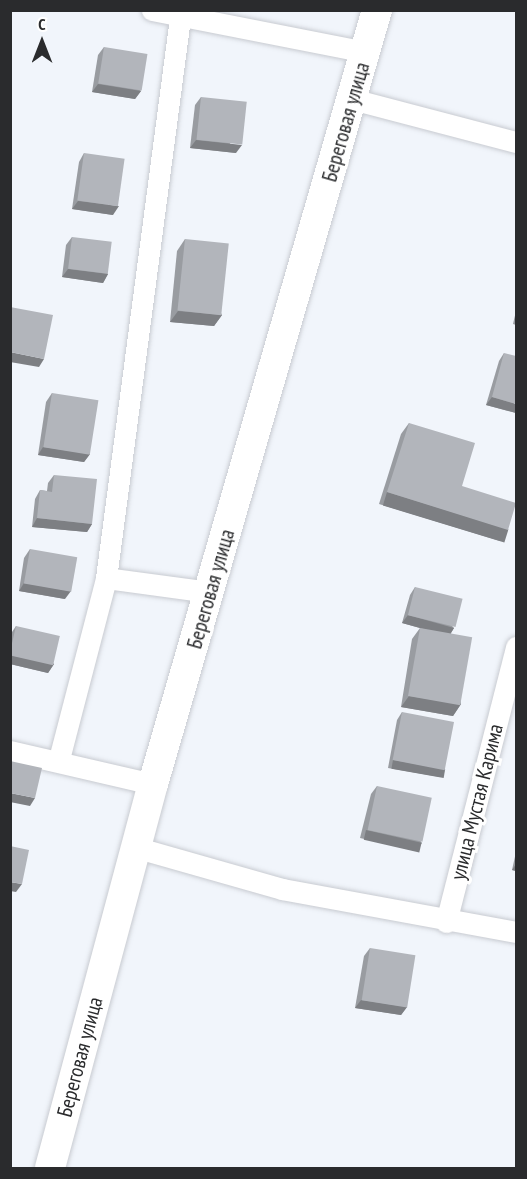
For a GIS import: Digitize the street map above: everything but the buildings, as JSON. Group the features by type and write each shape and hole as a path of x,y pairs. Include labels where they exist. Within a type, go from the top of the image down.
{"main road":[{"name":"Береговая улица","path":"50,1168 138,848 153,784 377,10"}],"street":[{"path":"153,10 181,13 366,52"},
{"path":"59,759 106,578 181,13"},
{"path":"352,99 516,142"},
{"path":"106,578 210,592"},
{"name":"улица Мустая Карима","path":"446,922 516,647"},
{"path":"10,751 59,759 153,784"},
{"path":"138,848 282,889 446,922 516,932"}]}
